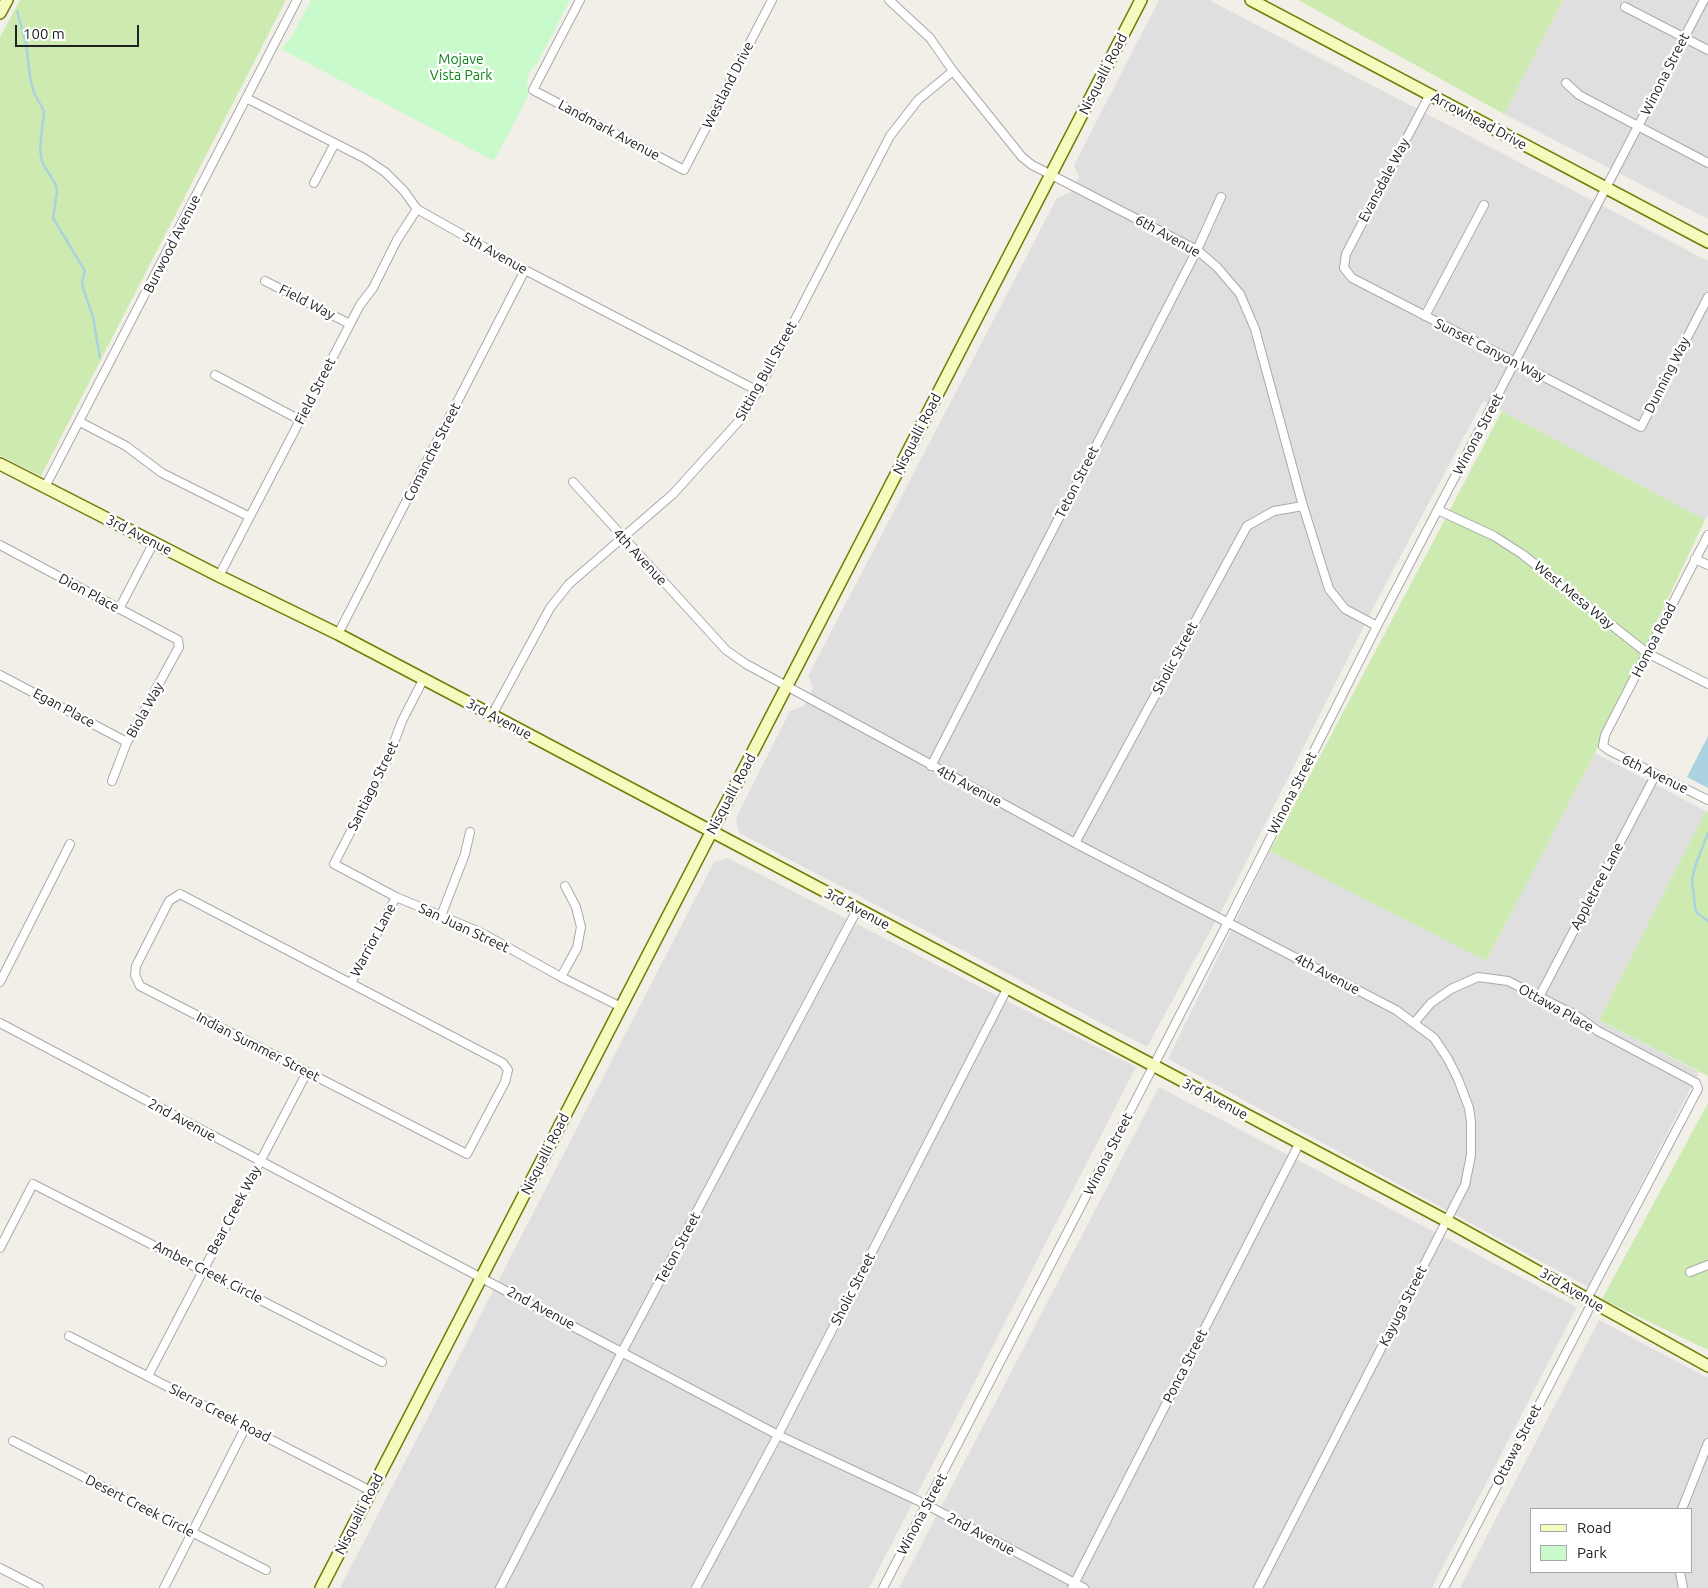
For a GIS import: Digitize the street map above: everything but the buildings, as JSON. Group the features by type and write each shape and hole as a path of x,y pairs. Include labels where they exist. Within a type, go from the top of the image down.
{"main road":[{"path":"0,13 7,0"},
{"name":"Nisqualli Road","path":"321,1588 1141,0"},
{"name":"Arrowhead Drive","path":"1251,0 1708,242"},
{"name":"3rd Avenue","path":"0,464 219,576 338,634 492,715 1447,1221 1708,1366"}],"street":[{"name":"Burwood Avenue","path":"45,487 297,0"},
{"name":"Landmark Avenue","path":"580,0 533,90 684,170"},
{"name":"Westland Drive","path":"684,170 772,0"},
{"name":"6th Avenue","path":"889,0 930,38 953,71 1022,157 1032,165 1197,250 1217,267 1240,294 1256,329 1303,506 1330,589 1345,609 1376,626"},
{"name":"Winona Street","path":"883,1588 1228,922 1376,626 1516,363 1704,0"},
{"path":"1625,7 1708,50"},
{"name":"Sitting Bull Street","path":"492,715 550,608 570,584 621,537 673,494 706,460 739,421 758,391 890,136 918,100 953,71"},
{"path":"1566,83 1578,95 1708,163"},
{"name":"Evansdale Way","path":"1344,268 1346,254 1430,94"},
{"name":"5th Avenue","path":"246,98 334,143 385,172 404,191 416,209 525,270 758,391"},
{"path":"314,183 334,143"},
{"name":"Teton Street","path":"931,766 1197,250 1221,198"},
{"path":"1425,316 1484,206"},
{"name":"Field Street","path":"219,576 360,305 373,288 397,240 416,209"},
{"name":"Sunset Canyon Way","path":"1344,268 1352,278 1640,427"},
{"name":"Comanche Street","path":"338,634 525,270"},
{"name":"Field Way","path":"265,281 350,324"},
{"name":"Dunning Way","path":"1640,427 1708,297"},
{"path":"215,375 300,420"},
{"path":"80,422 126,446 162,473 250,517"},
{"name":"4th Avenue","path":"573,482 621,537 726,650 931,766 1396,1010 1414,1023"},
{"name":"Sholic Street","path":"1076,843 1247,526 1274,511 1303,506"},
{"name":"West Mesa Way","path":"1438,510 1494,536 1540,566 1647,654 1708,684"},
{"name":"Homoa Road","path":"1603,746 1606,735 1708,535"},
{"path":"119,608 154,542"},
{"name":"Dion Place","path":"0,545 178,640"},
{"path":"1695,559 1708,566"},
{"name":"Biola Way","path":"112,782 127,742 179,647 178,640"},
{"name":"Egan Place","path":"0,675 127,742"},
{"name":"Santiago Street","path":"334,864 387,761 402,721 423,680"},
{"name":"6th Avenue","path":"1603,746 1708,800"},
{"name":"Appletree Lane","path":"1539,997 1656,774"},
{"path":"441,916 465,854 470,832"},
{"path":"0,982 70,844"},
{"name":"San Juan Street","path":"334,864 396,897 482,933 561,977 621,1007"},
{"path":"561,977 577,948 581,926 576,907 565,886"},
{"name":"Indian Summer Street","path":"180,894 351,983 503,1063 508,1070 505,1082 467,1154 140,986 135,976 136,966 169,901 174,896 180,894"},
{"name":"Warrior Lane","path":"351,983 396,897"},
{"name":"Teton Street","path":"500,1588 622,1352 858,910"},
{"name":"Ottawa Place","path":"1414,1023 1431,1003 1450,989 1478,977 1508,981 1696,1083 1698,1089"},
{"name":"Sholic Street","path":"696,1588 778,1435 1007,989"},
{"name":"2nd Avenue","path":"0,1023 482,1276 778,1435 927,1505 1073,1585 1084,1588"},
{"name":"Kayuga Street","path":"1258,1588 1465,1185 1471,1138 1469,1108 1448,1059 1434,1038 1414,1023"},
{"name":"Bear Creek Way","path":"148,1376 307,1072"},
{"name":"Ottawa Street","path":"1444,1588 1698,1089"},
{"name":"Ponca Street","path":"1073,1585 1299,1144"},
{"name":"Amber Creek Circle","path":"0,1248 34,1184 382,1362"},
{"path":"1690,1272 1708,1265"},
{"name":"Sierra Creek Road","path":"69,1336 371,1491"},
{"path":"164,1588 246,1426"},
{"name":"Desert Creek Circle","path":"13,1441 266,1570"},
{"path":"1682,1508 1708,1442"},
{"path":"0,1568 39,1588"},
{"path":"1680,1573 1683,1588"}],"shaded area":[{"path":"1159,0 1209,0 1708,261 1708,514 1705,520 1483,401 1373,608 1224,906 1147,1047 739,833 736,818 790,711 804,706 813,688 808,676 1057,198 1071,192 1079,177 1074,165"},
{"path":"1563,0 1708,0 1708,219 1504,114"},
{"path":"1595,753 1706,811 1599,1020 1699,1072 1588,1287 1168,1059 1270,851 1486,961"},
{"path":"728,858 1136,1067 869,1588 340,1588 714,862"},
{"path":"1159,1087 1577,1307 1432,1588 899,1588"},
{"path":"1599,1320 1708,1378 1708,1588 1460,1588"}],"green space":[{"path":"20,0 286,0 41,476 0,455 0,37"},
{"name":"Mojave Vista Park","path":"311,0 570,0 538,62 529,73 527,84 528,96 494,161 281,49 292,36"},
{"path":"1298,0 1563,0 1504,114"},
{"path":"1502,411 1705,520 1595,753 1486,961 1270,851"},
{"path":"1706,811 1708,812 1708,1076 1599,1020"},
{"path":"1708,1103 1708,1350 1602,1299"}],"water":[{"path":"1708,736 1708,788 1687,777"}],"waterway":[{"path":"17,11 26,43 34,93 44,111 40,149 42,162 56,185 57,192 53,218 85,271 82,282 83,288 93,317 100,358"},
{"path":"1708,833 1692,879 1695,908 1697,913 1708,921"}]}
